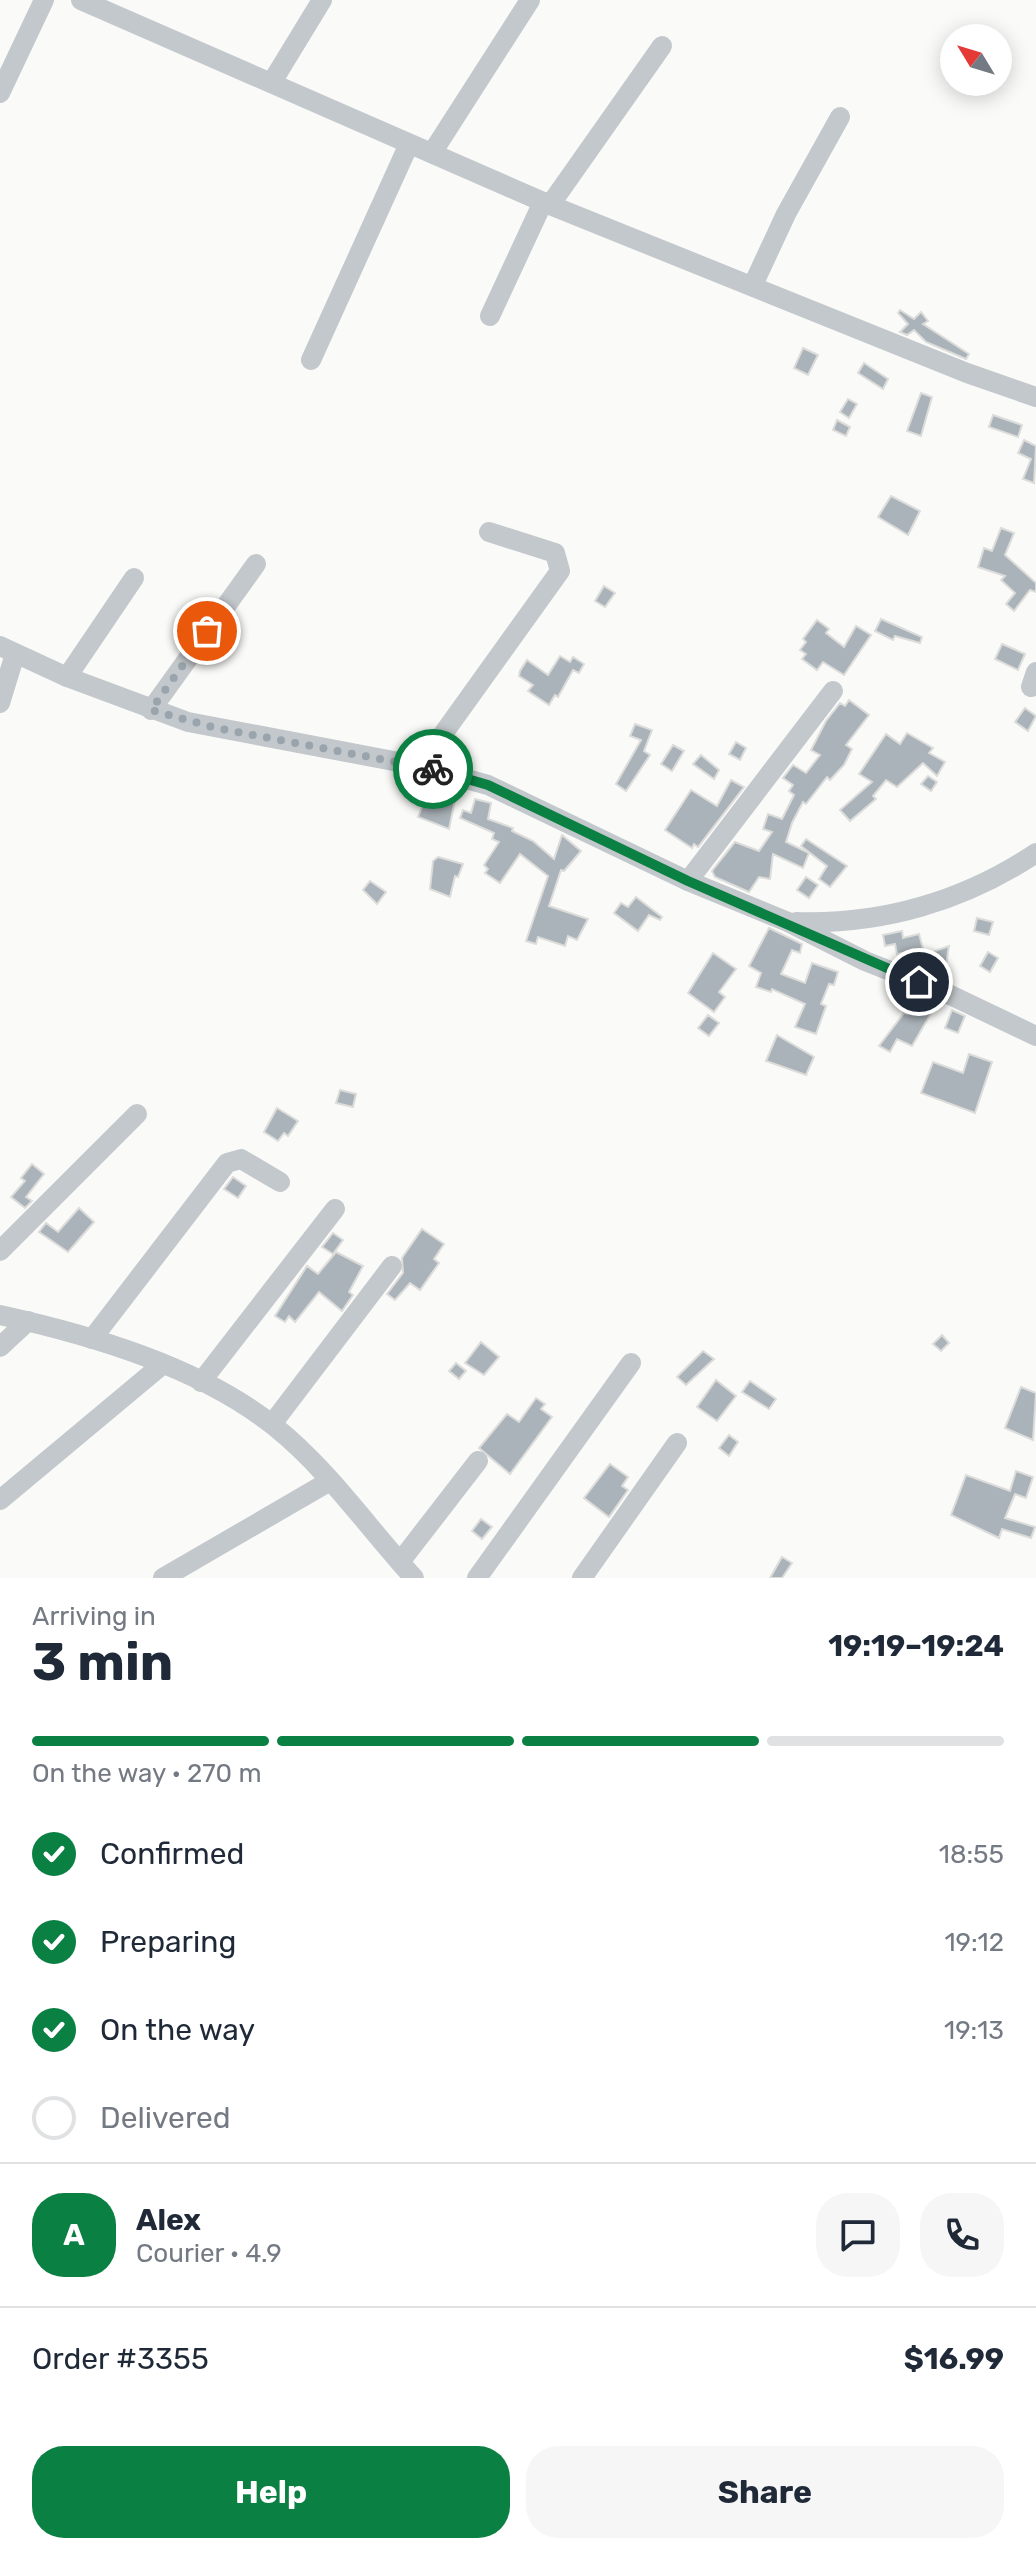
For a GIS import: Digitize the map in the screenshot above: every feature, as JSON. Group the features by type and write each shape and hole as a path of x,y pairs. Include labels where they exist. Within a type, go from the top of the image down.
{"street":[{"path":"0,93 44,0"},
{"path":"81,0 119,7 272,82 546,204 967,373 1036,397"},
{"path":"272,82 322,0"},
{"path":"432,153 530,0"},
{"path":"490,316 546,204 662,46"},
{"path":"753,285 786,214 840,117"},
{"path":"311,360 409,144"},
{"path":"420,766 560,571 555,553 489,532"},
{"path":"151,710 256,564"},
{"path":"67,677 134,578"},
{"path":"0,703 8,650 151,710 216,728 420,766 488,785 688,881 788,922 865,961 946,993 1036,1036"},
{"path":"688,881 833,691"},
{"path":"788,922 833,923 918,910 1027,870 1036,853"},
{"path":"0,1251 137,1114"},
{"path":"92,1339 227,1163 241,1159 280,1182"},
{"path":"201,1382 335,1209"},
{"path":"272,1424 392,1266"},
{"path":"0,1315 92,1339 163,1364 201,1382 272,1424 330,1481 404,1572 478,1461"},
{"path":"0,1347 28,1321"},
{"path":"477,1578 631,1363"},
{"path":"0,1500 163,1364"},
{"path":"582,1578 677,1443"},
{"path":"163,1578 330,1481"}],"building":[{"path":"900,310 914,319 921,312 928,321 923,324 969,354 966,359 926,342 914,330 907,335 900,332 908,324 898,313"},
{"path":"803,348 818,355 808,375 794,368"},
{"path":"864,363 888,379 883,389 858,373"},
{"path":"921,393 932,397 921,436 907,431"},
{"path":"848,399 857,404 849,418 840,412"},
{"path":"993,415 1022,425 1018,437 989,427"},
{"path":"837,420 850,427 846,436 833,430"},
{"path":"1024,440 1036,446 1034,483 1023,479 1031,459 1018,453"},
{"path":"891,496 920,511 908,535 878,517"},
{"path":"1001,528 1014,533 1005,555 1036,583 1036,592 1030,590 1014,611 1006,604 1015,593 1001,580 1005,576 978,567 984,548 992,551"},
{"path":"604,586 615,593 605,607 595,601"},
{"path":"881,619 922,637 920,643 895,636 893,640 875,631"},
{"path":"817,620 829,629 826,633 844,647 856,626 871,635 844,675 823,662 817,670 802,659 806,654 800,650 806,642 803,639"},
{"path":"1002,644 1025,654 1018,670 995,659"},
{"path":"560,656 570,662 573,657 584,664 579,673 573,670 558,697 555,695 549,705 528,691 533,685 519,676 520,671 527,660 548,675"},
{"path":"849,700 869,715 846,745 852,749 844,765 830,780 827,777 806,804 803,802 786,842 809,853 803,868 773,854 770,879 759,877 749,892 715,877 712,871 735,842 759,851 772,832 763,829 768,814 782,819 794,795 789,791 793,785 783,778 793,765 806,773 820,755 811,750 826,721 840,703 845,706"},
{"path":"1025,708 1036,716 1028,731 1015,722"},
{"path":"635,724 652,730 644,751 650,755 626,791 616,784 641,740 630,736"},
{"path":"907,733 933,748 929,753 945,762 937,776 923,763 897,787 886,780 873,796 876,799 850,821 840,810 872,782 859,774 886,734 900,744"},
{"path":"736,742 746,748 740,760 729,754"},
{"path":"673,745 684,751 672,771 661,764"},
{"path":"701,755 719,770 714,779 693,764"},
{"path":"928,776 937,782 931,791 921,784"},
{"path":"731,780 744,787 698,847 694,844 692,848 665,830 691,790 717,806"},
{"path":"430,786 444,791 445,786 457,790 449,829 418,817"},
{"path":"475,799 491,803 488,819 513,828 512,831 533,841 554,859 562,835 581,851 564,871 561,870 549,906 588,919 577,940 568,936 565,946 538,937 536,944 526,941 548,876 520,854 500,883 485,873 488,869 484,865 499,842 492,839 494,833 460,818 463,810 471,813"},
{"path":"806,839 847,866 830,887 819,879 827,866 801,846"},
{"path":"438,857 463,864 458,877 455,876 450,897 430,889 433,861"},
{"path":"806,877 818,885 809,898 797,890"},
{"path":"370,881 386,892 377,904 363,890"},
{"path":"636,897 662,917 660,920 649,915 638,931 614,913 621,903 628,907"},
{"path":"977,918 993,922 989,935 974,931"},
{"path":"769,928 802,944 800,953 792,950 781,974 805,983 812,963 838,972 834,985 829,984 821,1004 826,1006 816,1034 795,1027 805,1004 772,989 771,992 756,987 761,973 749,966"},
{"path":"902,931 903,938 919,934 923,949 897,954 895,944 885,946 883,935"},
{"path":"949,946 944,978 935,951"},
{"path":"988,952 998,958 990,972 980,966"},
{"path":"713,953 736,969 719,992 725,997 714,1012 688,993"},
{"path":"918,996 937,1003 912,1046 897,1039 890,1052 879,1046 904,1013 908,1014"},
{"path":"952,1010 965,1016 958,1033 945,1028"},
{"path":"708,1015 719,1023 709,1036 698,1028"},
{"path":"777,1035 814,1057 806,1075 766,1061"},
{"path":"969,1054 992,1062 975,1113 921,1093 933,1062 963,1073"},
{"path":"340,1090 356,1094 353,1107 336,1103"},
{"path":"277,1108 298,1121 288,1136 284,1133 278,1141 264,1132"},
{"path":"32,1164 44,1174 26,1197 32,1201 25,1208 11,1197 25,1181 21,1178"},
{"path":"233,1177 246,1186 238,1198 224,1189"},
{"path":"79,1208 94,1222 68,1252 39,1232 46,1223 58,1232"},
{"path":"422,1229 444,1244 434,1259 439,1263 420,1290 410,1283 395,1300 387,1294 403,1273 402,1258"},
{"path":"333,1233 343,1240 333,1254 322,1247"},
{"path":"336,1252 363,1266 349,1292 353,1295 342,1311 319,1292 295,1322 289,1316 285,1322 275,1316 307,1266 318,1274"},
{"path":"942,1335 949,1343 941,1351 933,1344"},
{"path":"481,1342 499,1357 484,1375 465,1363"},
{"path":"703,1351 714,1359 686,1385 677,1377"},
{"path":"456,1363 466,1371 459,1379 449,1371"},
{"path":"716,1380 736,1396 717,1421 697,1407"},
{"path":"750,1381 776,1399 769,1409 742,1392"},
{"path":"1021,1387 1036,1393 1033,1440 1005,1428"},
{"path":"536,1398 545,1404 541,1409 552,1417 510,1474 479,1448 507,1414 519,1422"},
{"path":"729,1435 738,1442 729,1456 719,1448"},
{"path":"610,1464 628,1477 622,1486 628,1490 609,1517 584,1498"},
{"path":"1016,1471 1033,1477 1026,1498 1015,1494 1005,1518 1035,1527 1031,1538 1002,1529 999,1538 951,1515 966,1475 1010,1491"},
{"path":"481,1519 492,1527 482,1539 472,1531"},
{"path":"782,1557 792,1563 782,1578 770,1578"}],"way so far":[{"path":"207,631 151,710 216,728 433,769"}],"route":[{"path":"433,769 488,785 688,881 788,922 865,961 919,982"}]}
